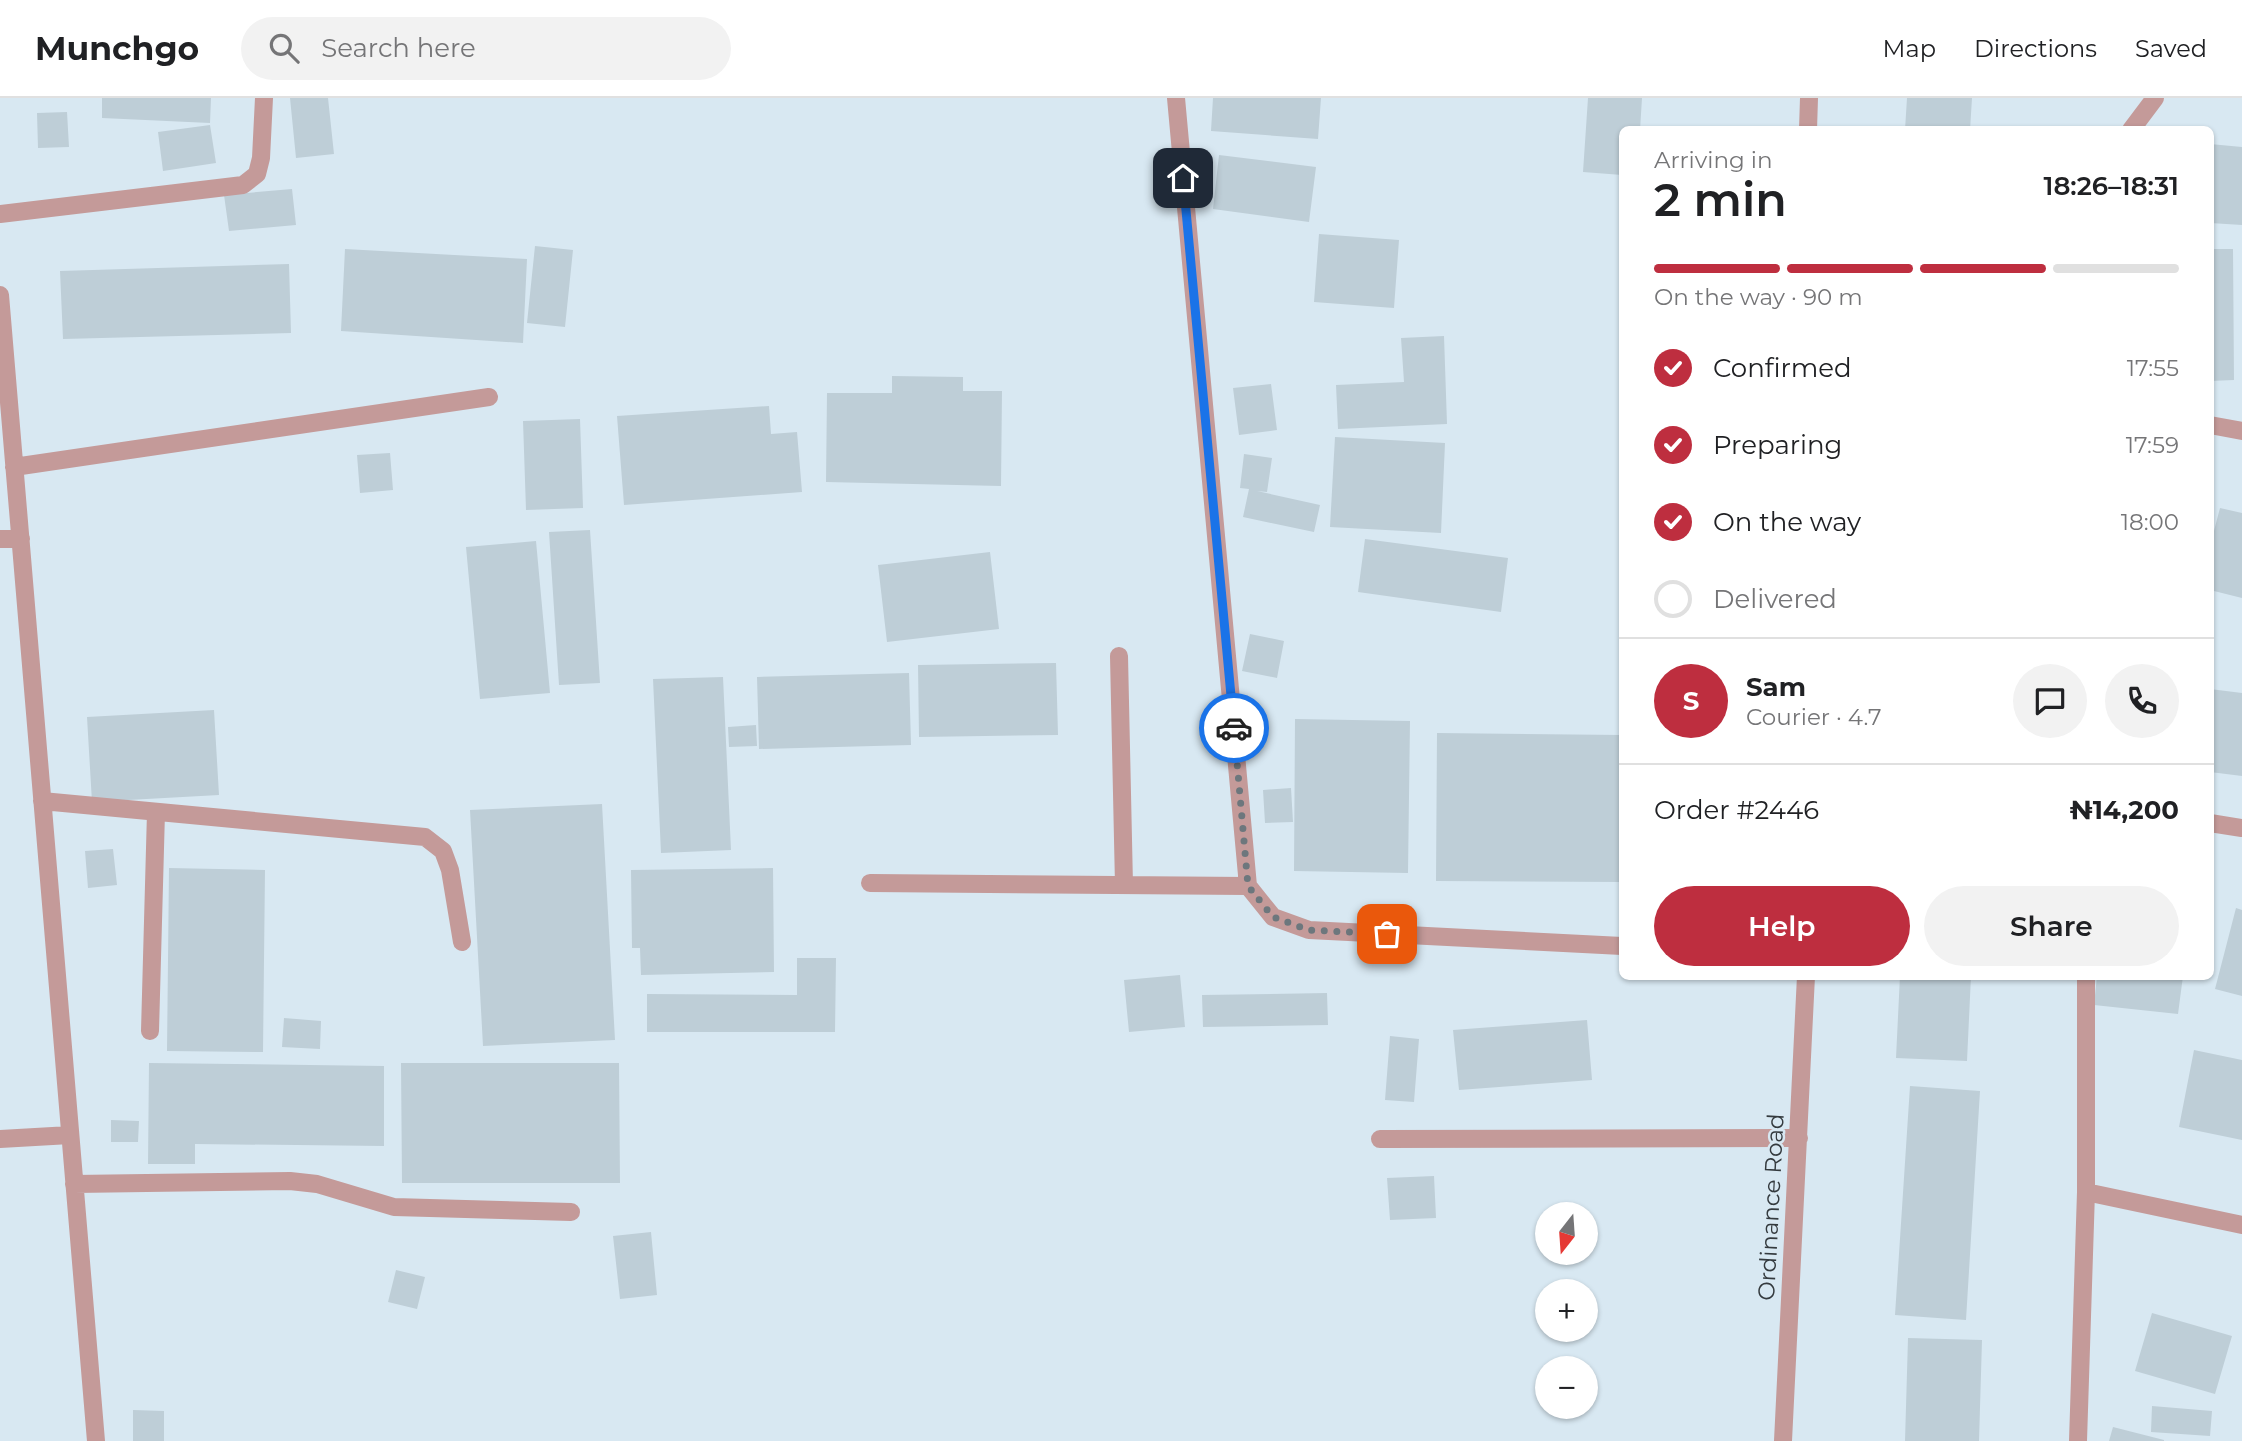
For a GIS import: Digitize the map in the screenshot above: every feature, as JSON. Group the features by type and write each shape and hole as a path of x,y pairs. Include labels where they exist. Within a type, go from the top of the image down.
{"street":[{"path":"0,214 243,185 257,174 261,158 264,98"},
{"path":"1175,98 1248,886 1273,917 1309,930 1619,946"},
{"path":"1808,98 1808,126"},
{"path":"2134,126 2155,98"},
{"path":"0,295 96,1441"},
{"path":"14,467 489,397"},
{"path":"2214,426 2242,430"},
{"path":"0,539 21,539"},
{"path":"1119,656 1124,885"},
{"path":"42,801 425,837 443,851 450,870 462,942"},
{"path":"150,1031 156,812"},
{"path":"2214,824 2242,828"},
{"path":"870,883 1248,886"},
{"name":"Ordinance Road","path":"1783,1441 1806,980"},
{"path":"2078,1441 2086,1192 2085,980"},
{"path":"0,1139 70,1135"},
{"path":"1380,1139 1799,1138"},
{"path":"74,1184 290,1181 317,1184 394,1208 571,1212"},
{"path":"2086,1192 2242,1225"}],"building":[{"path":"102,98 211,98 210,123 102,118"},
{"path":"290,98 328,98 334,154 296,158"},
{"path":"1213,98 1321,98 1318,139 1211,131"},
{"path":"1588,98 1642,98 1640,126 1619,126 1619,175 1583,172"},
{"path":"1907,98 1972,98 1970,126 1905,126"},
{"path":"67,112 69,147 38,148 37,113"},
{"path":"210,125 216,163 163,171 158,132"},
{"path":"2214,144 2242,147 2242,225 2214,223"},
{"path":"1219,155 1316,167 1309,222 1213,209"},
{"path":"292,189 296,225 229,231 224,195"},
{"path":"1319,234 1399,240 1394,308 1314,302"},
{"path":"535,246 573,250 565,327 527,323"},
{"path":"345,249 527,259 523,343 341,331"},
{"path":"2214,249 2233,249 2234,380 2214,381"},
{"path":"289,264 291,333 63,339 60,271"},
{"path":"1444,336 1447,424 1338,429 1336,385 1404,382 1401,338"},
{"path":"892,376 963,377 963,391 1002,391 1001,486 826,482 827,393 892,393"},
{"path":"1271,384 1277,430 1239,435 1233,388"},
{"path":"769,406 771,434 797,432 802,492 624,505 617,416"},
{"path":"580,419 583,508 526,510 523,421"},
{"path":"1335,437 1445,443 1441,533 1330,527"},
{"path":"390,453 393,490 360,493 357,455"},
{"path":"1244,454 1272,458 1267,492 1257,491 1320,505 1314,532 1243,517 1249,489 1240,488"},
{"path":"2220,508 2242,513 2242,598 2214,591 2214,531"},
{"path":"590,530 600,683 559,685 549,532"},
{"path":"1365,539 1508,558 1501,612 1358,592"},
{"path":"536,541 550,693 480,699 466,547"},
{"path":"990,552 999,629 887,642 878,565"},
{"path":"1250,634 1284,641 1277,678 1242,671"},
{"path":"1056,663 1058,735 919,737 918,665"},
{"path":"909,673 911,745 759,749 757,677"},
{"path":"723,677 731,850 661,853 653,679"},
{"path":"2214,690 2242,693 2242,776 2214,772"},
{"path":"214,710 219,795 92,802 87,717"},
{"path":"1295,719 1410,721 1408,873 1294,871"},
{"path":"756,725 757,746 729,747 728,727"},
{"path":"1437,733 1619,735 1619,882 1436,881"},
{"path":"1291,788 1293,822 1265,823 1263,790"},
{"path":"602,804 615,1040 483,1046 470,810"},
{"path":"113,849 117,885 88,888 85,851"},
{"path":"169,868 265,870 263,1052 167,1051"},
{"path":"773,868 774,972 641,975 640,948 632,948 631,870"},
{"path":"2236,908 2242,910 2242,996 2215,989"},
{"path":"797,958 836,958 835,1032 647,1032 647,994 797,995"},
{"path":"1180,975 1185,1027 1129,1032 1124,980"},
{"path":"1900,980 1971,980 1967,1061 1896,1058"},
{"path":"2097,980 2182,980 2178,1014 2094,1005"},
{"path":"1327,993 1328,1025 1203,1027 1202,995"},
{"path":"284,1018 321,1021 320,1049 282,1047"},
{"path":"1587,1020 1592,1080 1459,1090 1453,1030"},
{"path":"1390,1036 1419,1039 1414,1102 1385,1100"},
{"path":"2194,1050 2242,1060 2242,1140 2179,1127"},
{"path":"149,1063 384,1066 384,1146 195,1144 195,1164 148,1164"},
{"path":"401,1063 619,1063 620,1183 402,1183"},
{"path":"1910,1086 1980,1091 1966,1320 1895,1315"},
{"path":"111,1120 139,1121 138,1142 111,1142"},
{"path":"1434,1176 1436,1218 1390,1220 1387,1178"},
{"path":"651,1232 657,1295 620,1299 613,1236"},
{"path":"396,1270 425,1277 417,1309 388,1302"},
{"path":"2152,1313 2232,1336 2215,1394 2135,1371"},
{"path":"1908,1338 1982,1340 1979,1441 1905,1441"},
{"path":"2152,1406 2212,1411 2210,1436 2151,1432"},
{"path":"133,1410 164,1411 164,1441 133,1441"},
{"path":"2113,1427 2164,1440 2164,1441 2109,1441"}],"way so far":[{"path":"1234,728 1248,886 1273,917 1309,930 1387,934"}],"route":[{"path":"1183,178 1234,728"}]}
